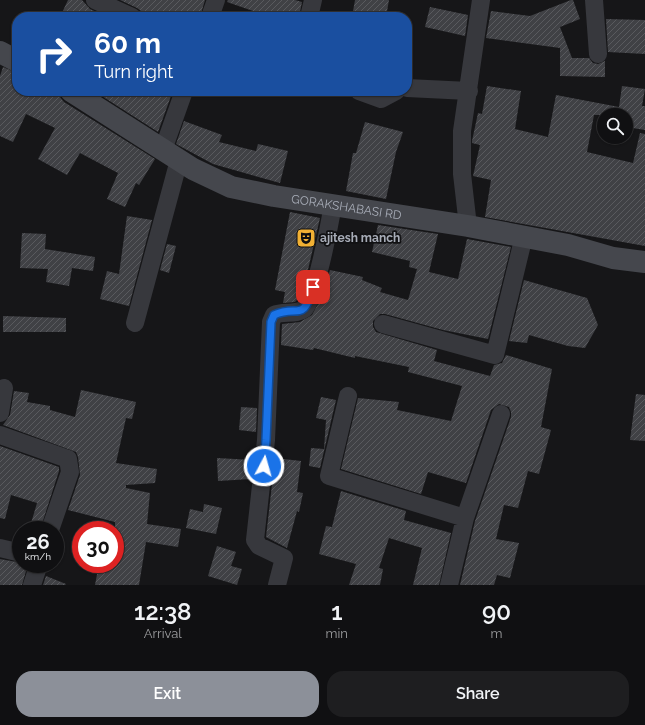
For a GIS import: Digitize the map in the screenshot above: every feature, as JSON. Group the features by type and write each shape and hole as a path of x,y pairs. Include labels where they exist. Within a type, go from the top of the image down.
{"street":[{"path":"95,0 121,12"},
{"path":"212,12 216,0"},
{"path":"310,12 314,0"},
{"path":"468,226 462,174 462,131 481,0"},
{"path":"594,0 598,54"},
{"path":"0,52 12,58"},
{"path":"412,88 469,91"},
{"name":"GORAKSHABASI RD","path":"79,96 171,155 232,187 274,196 524,236 568,245 613,258 645,262"},
{"path":"135,322 183,96"},
{"path":"372,96 381,99 387,96"},
{"path":"277,585 284,558 259,546 255,540 266,440 271,322 274,315 280,312 294,312 304,309 309,302 322,257 333,205"},
{"path":"383,324 495,355 524,236"},
{"path":"0,413 4,388"},
{"path":"348,396 330,476 464,518"},
{"path":"449,585 464,518 501,414"},
{"path":"0,435 68,459 70,472 53,521"},
{"path":"0,548 12,551"},
{"path":"32,585 36,573"}],"building":[{"path":"68,0 82,0 90,9 96,12 62,12"},
{"path":"120,0 205,0 201,12 141,12 137,8"},
{"path":"228,0 295,0 302,2 300,12 256,12 227,2"},
{"path":"355,0 389,0 387,12 353,12"},
{"path":"573,0 580,19 560,27 572,58 589,58 593,63 598,64 605,61 605,77 560,76 560,48 486,38 491,11 530,16"},
{"path":"430,7 468,15 465,36 425,27"},
{"path":"606,19 645,20 645,54 608,52"},
{"path":"3,67 12,71 12,96 60,96 64,102 155,159 139,185 136,183 125,207 107,199 118,173 80,153 67,175 38,159 55,128 26,114 13,142 0,136 0,76"},
{"path":"487,86 521,91 515,129 548,137 556,95 619,107 622,86 645,89 642,106 645,106 645,130 633,128 633,108 597,108 597,115 594,115 587,152 633,163 640,133 645,134 645,246 485,217 491,180 473,176 480,145 472,143 478,113 482,114"},
{"path":"102,96 171,96 158,132"},
{"path":"184,121 222,135 219,142 256,151 258,144 288,151 280,183 213,164 176,144"},
{"path":"365,122 403,132 396,152 386,199 346,191 353,153 356,153"},
{"path":"290,212 320,218 307,274 299,298 295,302 283,303 285,292 275,290"},
{"path":"127,216 152,220 129,306 100,299 107,271 119,274"},
{"path":"378,225 438,234 429,272 458,279 467,239 511,247 488,339 443,330 385,314 380,314 373,321 373,327 376,332 437,350 434,361 490,376 494,365 502,363 506,355 552,369 541,427 551,430 539,474 528,471 518,508 504,505 496,539 519,543 510,578 497,575 494,585 460,585 475,521 511,417 509,407 499,404 491,410 466,483 428,472 421,494 341,469 358,398 399,402 397,410 451,421 462,386 408,372 409,367 355,356 355,358 314,348 313,350 281,345 282,324 300,322 312,315 322,296 330,270 363,277 362,280 382,288 380,292 408,300 417,269 409,267 410,261 372,252"},
{"path":"22,233 46,234 45,249 95,257 93,271 72,268 69,286 46,282 48,269 20,268"},
{"path":"167,244 176,246 169,273 160,270"},
{"path":"524,280 587,298 598,325 585,348 568,346 529,335 527,343 509,341"},
{"path":"3,316 66,318 66,332 3,332"},
{"path":"81,390 136,402 132,419 126,418 116,463 157,469 155,483 126,485 126,488 150,493 147,524 181,529 178,547 146,542 139,585 95,585 97,573 124,573 124,521 111,521 68,510 80,475 76,452 3,425 10,415 14,391 29,393 27,402 50,406 50,410 75,417"},
{"path":"636,394 645,395 645,441 630,440"},
{"path":"321,397 336,400 320,468 309,466 311,448 324,449 326,420 316,418"},
{"path":"241,407 257,408 256,432 239,430"},
{"path":"0,446 59,467 43,521 32,521 37,503 11,495 5,519 0,518"},
{"path":"217,458 253,460 251,479 218,481"},
{"path":"275,458 301,461 297,492 303,493 299,512 297,511 287,548 266,537"},
{"path":"341,491 406,511 404,520 451,533 439,585 413,585 422,548 389,538 379,568 383,569 380,585 349,585 356,564 319,554 326,526 332,527"},
{"path":"204,504 222,508 216,534 186,528 190,509 203,512"},
{"path":"217,546 236,552 231,566 242,569 237,585 208,576"},
{"path":"0,559 12,561 12,573 25,573 22,585 0,585"},
{"path":"46,576 66,584 43,585"}],"place":[{"name":"ajitesh manch","path":"306,238"}],"route":[{"path":"264,466 271,322 274,315 280,312 294,312 304,309 309,302 313,287"}]}
